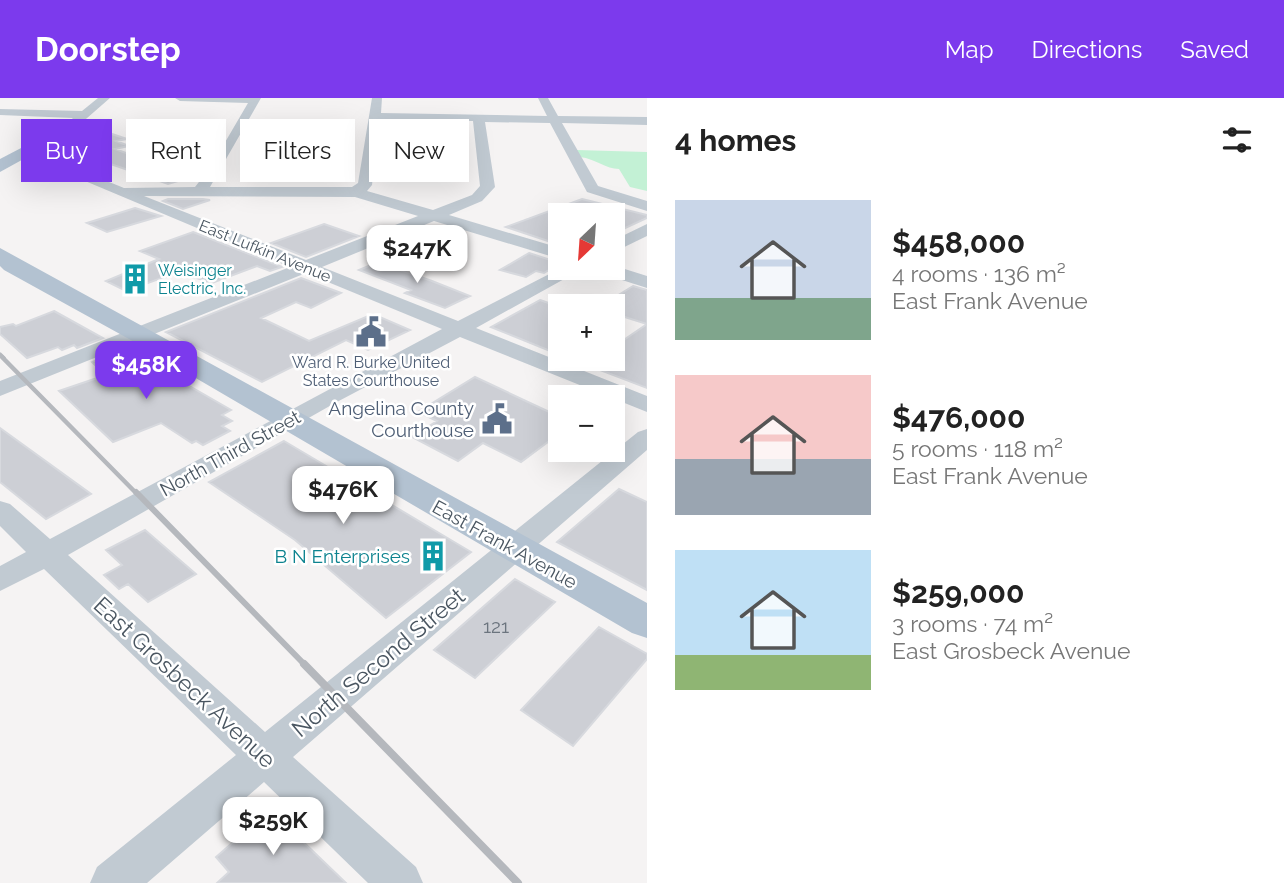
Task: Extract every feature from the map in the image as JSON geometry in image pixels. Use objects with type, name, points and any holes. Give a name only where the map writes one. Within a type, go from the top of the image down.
[{"type":"main road","name":"East Lufkin Avenue","points":[[0,144],[21,151]]},
{"type":"main road","points":[[0,167],[21,153]]},
{"type":"main road","name":"East Frank Avenue","points":[[9,264],[138,333],[513,549],[647,622]]},
{"type":"street","points":[[80,119],[105,98]]},
{"type":"street","points":[[180,98],[255,99],[216,169],[200,190]]},
{"type":"street","points":[[356,192],[365,185],[377,98]]},
{"type":"street","points":[[543,98],[592,189],[647,206]]},
{"type":"street","points":[[0,112],[85,115]]},
{"type":"street","points":[[376,116],[438,112],[478,117],[647,121]]},
{"type":"street","points":[[0,389],[477,198],[488,187],[478,117]]},
{"type":"street","name":"East Lufkin Avenue","points":[[96,182],[647,405]]},
{"type":"street","points":[[118,191],[356,192],[548,250]]},
{"type":"street","points":[[625,241],[647,229]]},
{"type":"street","points":[[625,275],[647,282]]},
{"type":"street","name":"North Third Street","points":[[0,580],[412,352],[461,330],[553,280]]},
{"type":"street","name":"North Second Street","points":[[113,883],[647,437]]},
{"type":"street","name":"East Grosbeck Avenue","points":[[0,510],[400,883]]},
{"type":"green space","points":[[576,150],[647,152],[647,191],[630,187],[619,169],[580,157]]},
{"type":"building","points":[[112,134],[126,139],[116,141],[126,147],[115,149],[126,153],[126,169],[112,164]]},
{"type":"building","points":[[582,199],[598,203],[571,203]]},
{"type":"building","points":[[210,200],[183,209],[163,201]]},
{"type":"building","points":[[135,208],[161,216],[107,232],[87,223]]},
{"type":"building","points":[[625,210],[647,215],[647,218],[625,228]]},
{"type":"building","points":[[548,212],[548,241],[506,227]]},
{"type":"building","points":[[324,224],[359,236],[306,257],[271,243]]},
{"type":"building","points":[[193,232],[282,267],[270,271],[257,266],[212,283],[178,272],[126,291],[106,281],[159,259],[140,251]]},
{"type":"building","points":[[529,253],[548,259],[548,270],[544,273],[536,271],[526,277],[500,270]]},
{"type":"building","points":[[378,262],[470,296],[445,308],[405,293],[411,290],[359,270]]},
{"type":"building","points":[[301,278],[341,293],[311,308],[296,302],[261,318],[309,341],[373,314],[410,330],[368,350],[346,340],[262,382],[166,332]]},
{"type":"building","points":[[633,286],[647,290],[647,324],[625,317],[625,294],[620,294]]},
{"type":"building","points":[[540,300],[548,303],[548,350],[491,327]]},
{"type":"building","points":[[54,311],[103,338],[77,348],[74,345],[62,350],[58,347],[27,358],[0,334],[0,327],[13,324],[16,326]]},
{"type":"building","points":[[647,324],[647,388],[603,371],[625,371],[625,339]]},
{"type":"building","points":[[125,349],[231,410],[222,415],[232,421],[222,426],[230,431],[203,445],[196,441],[192,443],[161,423],[113,442],[59,391],[106,375],[92,362]]},
{"type":"building","name":"Angelina County Courthouse","points":[[475,377],[548,411],[548,442],[521,462],[483,443],[458,461],[412,437],[437,421],[418,412]]},
{"type":"building","points":[[0,428],[91,494],[46,519],[0,482]]},
{"type":"building","points":[[284,441],[471,552],[386,618],[295,540],[209,482]]},
{"type":"building","points":[[619,489],[647,502],[647,590],[557,542]]},
{"type":"building","points":[[145,530],[196,574],[148,602],[128,584],[119,589],[104,575],[122,565],[106,550]]},
{"type":"building","points":[[515,579],[555,602],[475,678],[434,650]]},
{"type":"building","points":[[599,627],[647,654],[647,659],[573,746],[521,710]]},
{"type":"building","points":[[270,810],[346,883],[217,883],[229,872],[216,857]]},
{"type":"railway","points":[[0,354],[4,358]]},
{"type":"railway","points":[[2,357],[137,494]]},
{"type":"railway","points":[[136,492],[306,666]]},
{"type":"railway","points":[[304,664],[518,883]]},
{"type":"place","name":"Weisinger Electric, Inc.","points":[[135,279]]},
{"type":"place","name":"Ward R. Burke United States Courthouse","points":[[371,332]]},
{"type":"place","name":"Angelina County Courthouse","points":[[497,419]]},
{"type":"place","name":"B N Enterprises","points":[[433,556]]}]
